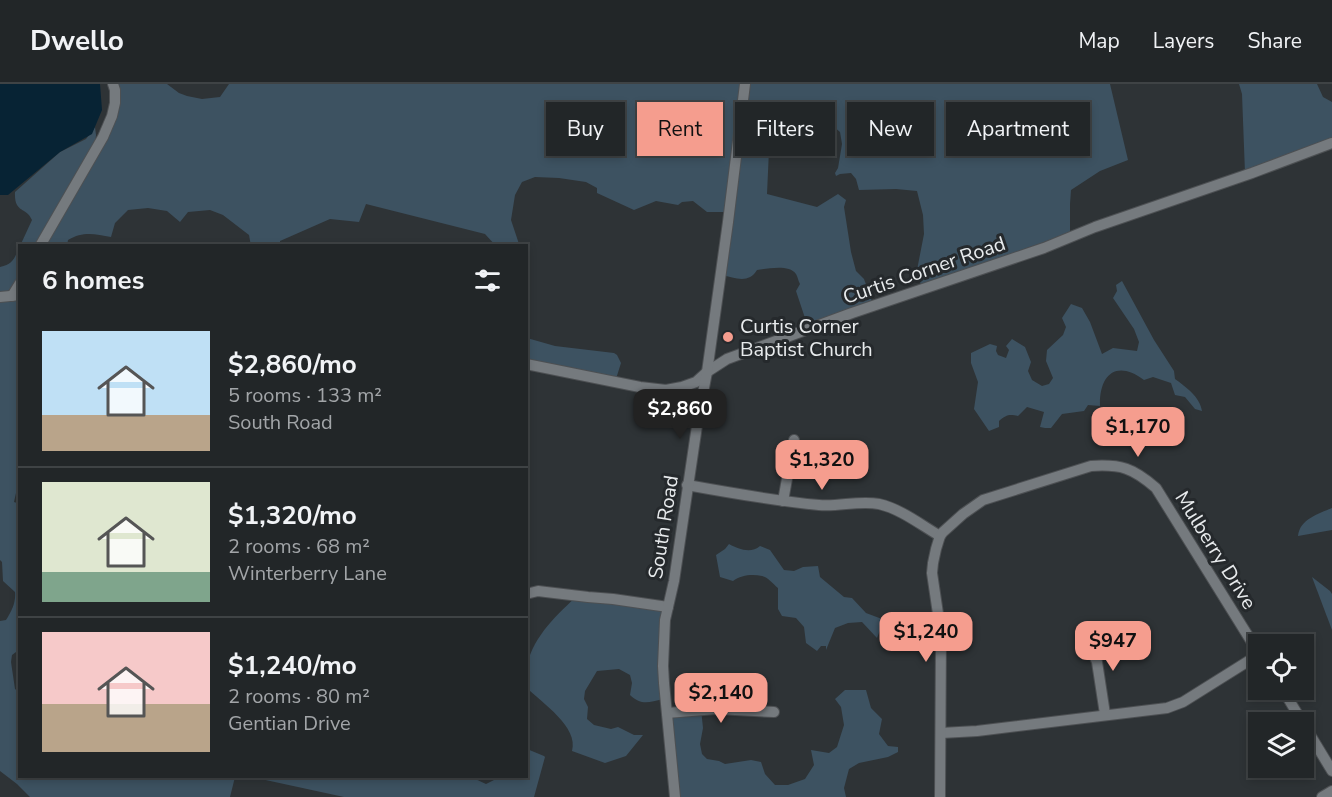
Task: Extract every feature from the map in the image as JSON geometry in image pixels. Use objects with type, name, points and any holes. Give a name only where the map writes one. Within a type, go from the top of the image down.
[{"type":"street","points":[[41,244],[103,137],[115,103],[113,84]]},
{"type":"street","name":"South Road","points":[[675,797],[663,666],[668,607],[707,372],[745,84]]},
{"type":"street","name":"Curtis Corner Road","points":[[528,364],[639,387],[666,390],[682,387],[696,382],[727,359],[852,313],[1044,248],[1095,227],[1332,143]]},
{"type":"street","points":[[0,297],[16,296]]},
{"type":"street","points":[[783,501],[794,440]]},
{"type":"street","name":"Mulberry Drive","points":[[940,536],[953,522],[984,500],[1091,466],[1108,464],[1126,467],[1142,476],[1156,488],[1248,638]]},
{"type":"street","points":[[687,485],[823,506],[880,504],[893,508],[940,536],[932,573],[941,634],[940,797]]},
{"type":"street","points":[[528,594],[538,591],[613,598],[668,607]]},
{"type":"street","points":[[1087,640],[1097,662],[1105,714]]},
{"type":"street","points":[[941,733],[977,731],[1167,708],[1183,702],[1248,660]]},
{"type":"street","points":[[1289,700],[1332,771]]},
{"type":"street","points":[[667,713],[716,709],[774,712]]},
{"type":"street","points":[[1322,797],[1332,791]]},
{"type":"shaded area","points":[[0,84],[100,84],[102,110],[92,134],[60,152],[8,195],[0,195]]},
{"type":"shaded area","points":[[114,84],[167,84],[179,93],[202,99],[220,97],[229,84],[1110,84],[1128,160],[1100,171],[1071,190],[1070,233],[921,285],[917,270],[924,234],[923,215],[917,191],[859,190],[856,179],[851,173],[836,176],[842,144],[840,132],[835,128],[835,102],[735,102],[735,156],[769,156],[767,194],[817,207],[838,194],[846,200],[844,207],[851,252],[856,271],[864,279],[873,304],[808,327],[796,291],[800,284],[793,271],[778,268],[757,270],[746,279],[722,275],[728,212],[707,212],[693,201],[682,202],[678,205],[656,201],[634,210],[597,193],[597,188],[586,182],[559,178],[535,177],[522,182],[515,195],[511,220],[519,244],[494,244],[485,234],[366,204],[359,222],[330,219],[280,241],[280,244],[251,244],[249,235],[223,215],[210,210],[188,212],[180,222],[167,211],[148,208],[128,210],[115,223],[111,237],[84,234],[73,237],[68,240],[67,244],[21,244],[32,220],[16,204],[15,192],[60,152],[86,139],[95,127],[95,145],[109,121]]},
{"type":"shaded area","points":[[1239,84],[1317,84],[1323,97],[1332,102],[1332,142],[1245,173],[1242,94]]},
{"type":"shaded area","points":[[18,250],[18,484],[14,502],[18,503],[18,650],[12,655],[11,662],[15,689],[18,691],[18,778],[235,778],[230,797],[30,797],[0,771],[0,621],[8,617],[13,606],[15,592],[3,581],[0,560],[0,267],[12,260]]},
{"type":"shaded area","points":[[1122,281],[1154,340],[1174,371],[1175,379],[1195,397],[1202,411],[1195,409],[1185,397],[1175,395],[1171,383],[1153,377],[1144,380],[1134,374],[1118,371],[1106,379],[1100,395],[1100,406],[1088,405],[1084,411],[1062,414],[1051,428],[1040,427],[1044,412],[1027,407],[1018,416],[1004,417],[999,421],[999,427],[989,431],[974,409],[978,382],[971,363],[971,353],[990,344],[997,346],[998,355],[1006,358],[1009,350],[1006,346],[1012,339],[1025,347],[1031,362],[1028,371],[1032,380],[1042,386],[1049,384],[1053,378],[1046,361],[1047,350],[1063,335],[1066,327],[1062,318],[1071,304],[1082,308],[1102,354],[1113,348],[1137,351],[1139,342],[1134,329],[1113,298],[1117,291],[1116,285]]},
{"type":"shaded area","points":[[528,338],[555,346],[614,353],[621,363],[615,382],[528,363]]},
{"type":"shaded area","points":[[1332,508],[1332,530],[1298,536],[1299,530],[1306,521]]},
{"type":"shaded area","points":[[729,544],[744,550],[753,550],[760,546],[770,550],[784,570],[794,571],[803,567],[818,566],[820,577],[844,597],[852,598],[866,613],[882,619],[877,638],[862,622],[848,623],[835,628],[826,650],[826,646],[821,646],[817,651],[806,643],[804,627],[796,618],[782,616],[778,609],[778,588],[768,579],[754,575],[743,576],[733,581],[720,577],[716,555]]},
{"type":"shaded area","points":[[1312,577],[1332,594],[1332,630]]},
{"type":"shaded area","points":[[579,594],[668,605],[663,699],[638,701],[630,695],[632,683],[630,675],[619,669],[597,671],[585,691],[584,699],[588,707],[587,719],[594,725],[611,729],[618,727],[634,735],[643,735],[626,756],[605,763],[572,751],[573,742],[565,724],[528,689],[530,654],[541,635]]},
{"type":"shaded area","points":[[845,690],[866,690],[871,708],[882,719],[879,734],[888,746],[898,747],[898,752],[888,757],[859,763],[849,769],[844,788],[846,797],[676,797],[668,715],[701,709],[703,728],[700,744],[702,754],[707,759],[725,764],[751,760],[761,762],[765,774],[775,785],[788,785],[805,779],[814,765],[811,750],[829,753],[837,747],[844,725],[841,707],[835,699]]},
{"type":"shaded area","points":[[528,749],[545,757],[534,797],[344,797],[257,778],[473,778],[486,784],[498,778],[528,778]]},
{"type":"place","name":"Curtis Corner Baptist Church","points":[[728,337]]}]
